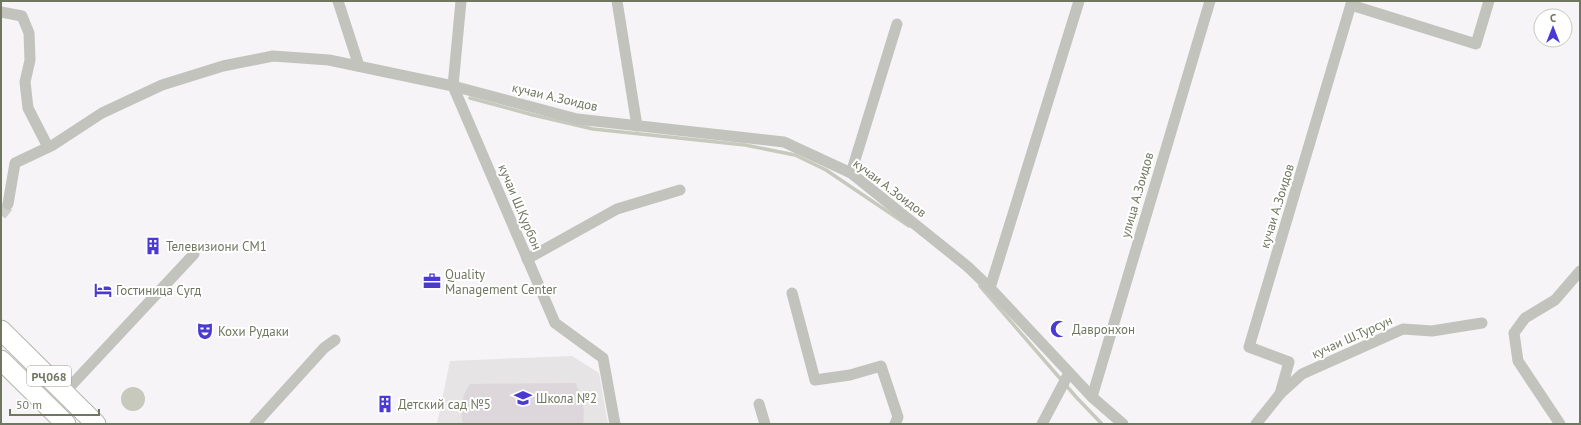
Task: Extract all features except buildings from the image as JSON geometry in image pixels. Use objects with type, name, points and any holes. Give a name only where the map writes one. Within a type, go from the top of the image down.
[{"type":"highway","name":"РҶ068","points":[[1,330],[96,424]]},
{"type":"highway","name":"РҶ068","points":[[1,360],[66,424]]},
{"type":"street","points":[[338,1],[359,66]]},
{"type":"street","name":"кучаи Ш.Қурбон","points":[[461,1],[453,86],[555,323],[603,358],[615,424]]},
{"type":"street","points":[[617,1],[637,126]]},
{"type":"street","points":[[990,288],[1079,1]]},
{"type":"street","name":"улица А.Зоидов","points":[[1092,397],[1210,1]]},
{"type":"street","points":[[1352,3],[1476,44],[1489,1]]},
{"type":"street","name":"кучаи А.Зоидов","points":[[1280,394],[1289,362],[1249,348],[1352,3]]},
{"type":"street","points":[[1,12],[22,16],[29,33],[30,60],[25,82],[28,108],[48,147]]},
{"type":"street","points":[[851,173],[897,24]]},
{"type":"street","name":"кучаи А.Зоидов","points":[[6,202],[15,163],[48,147],[102,113],[162,85],[223,66],[273,56],[329,60],[359,66],[453,86],[577,119],[784,142],[851,173],[967,266],[990,288],[1066,379],[1092,397],[1123,424]]},
{"type":"street","points":[[527,259],[617,209],[680,190]]},
{"type":"street","points":[[65,392],[194,254]]},
{"type":"street","points":[[1560,424],[1518,361],[1514,333],[1525,318],[1555,300],[1580,271]]},
{"type":"street","points":[[792,293],[815,380],[850,375],[881,366],[898,417],[894,424]]},
{"type":"street","name":"кучаи Ш.Турсун","points":[[1256,424],[1280,394],[1302,374],[1403,329],[1432,331],[1482,323]]},
{"type":"street","points":[[255,424],[324,348],[335,340]]},
{"type":"street","points":[[1042,424],[1066,379]]},
{"type":"street","points":[[759,404],[764,424]]},
{"type":"shaded area","name":"Школа №2","points":[[572,356],[599,373],[608,424],[437,424],[450,361]]},
{"type":"shaded area","points":[[575,383],[583,403],[583,424],[463,424],[462,403],[470,384]]},
{"type":"shaded area","points":[[133,387],[142,390],[145,399],[142,408],[133,411],[124,408],[121,399],[124,390]]},
{"type":"waterway","points":[[470,98],[593,129],[745,145],[795,155],[826,170],[909,226]]},
{"type":"waterway","points":[[980,286],[1077,398],[1102,424]]},
{"type":"tunnel","points":[[1,215],[9,205]]},
{"type":"place","name":"Телевизиони СМ1","points":[[153,246]]},
{"type":"place","name":"Quality Management Center","points":[[432,281]]},
{"type":"place","name":"Гостиница Сугд","points":[[103,290]]},
{"type":"place","name":"Давронхон","points":[[1059,329]]},
{"type":"place","name":"Кохи Рудаки","points":[[205,331]]},
{"type":"place","name":"Школа №2","points":[[523,398]]},
{"type":"place","name":"Детский сад №5","points":[[385,404]]}]
